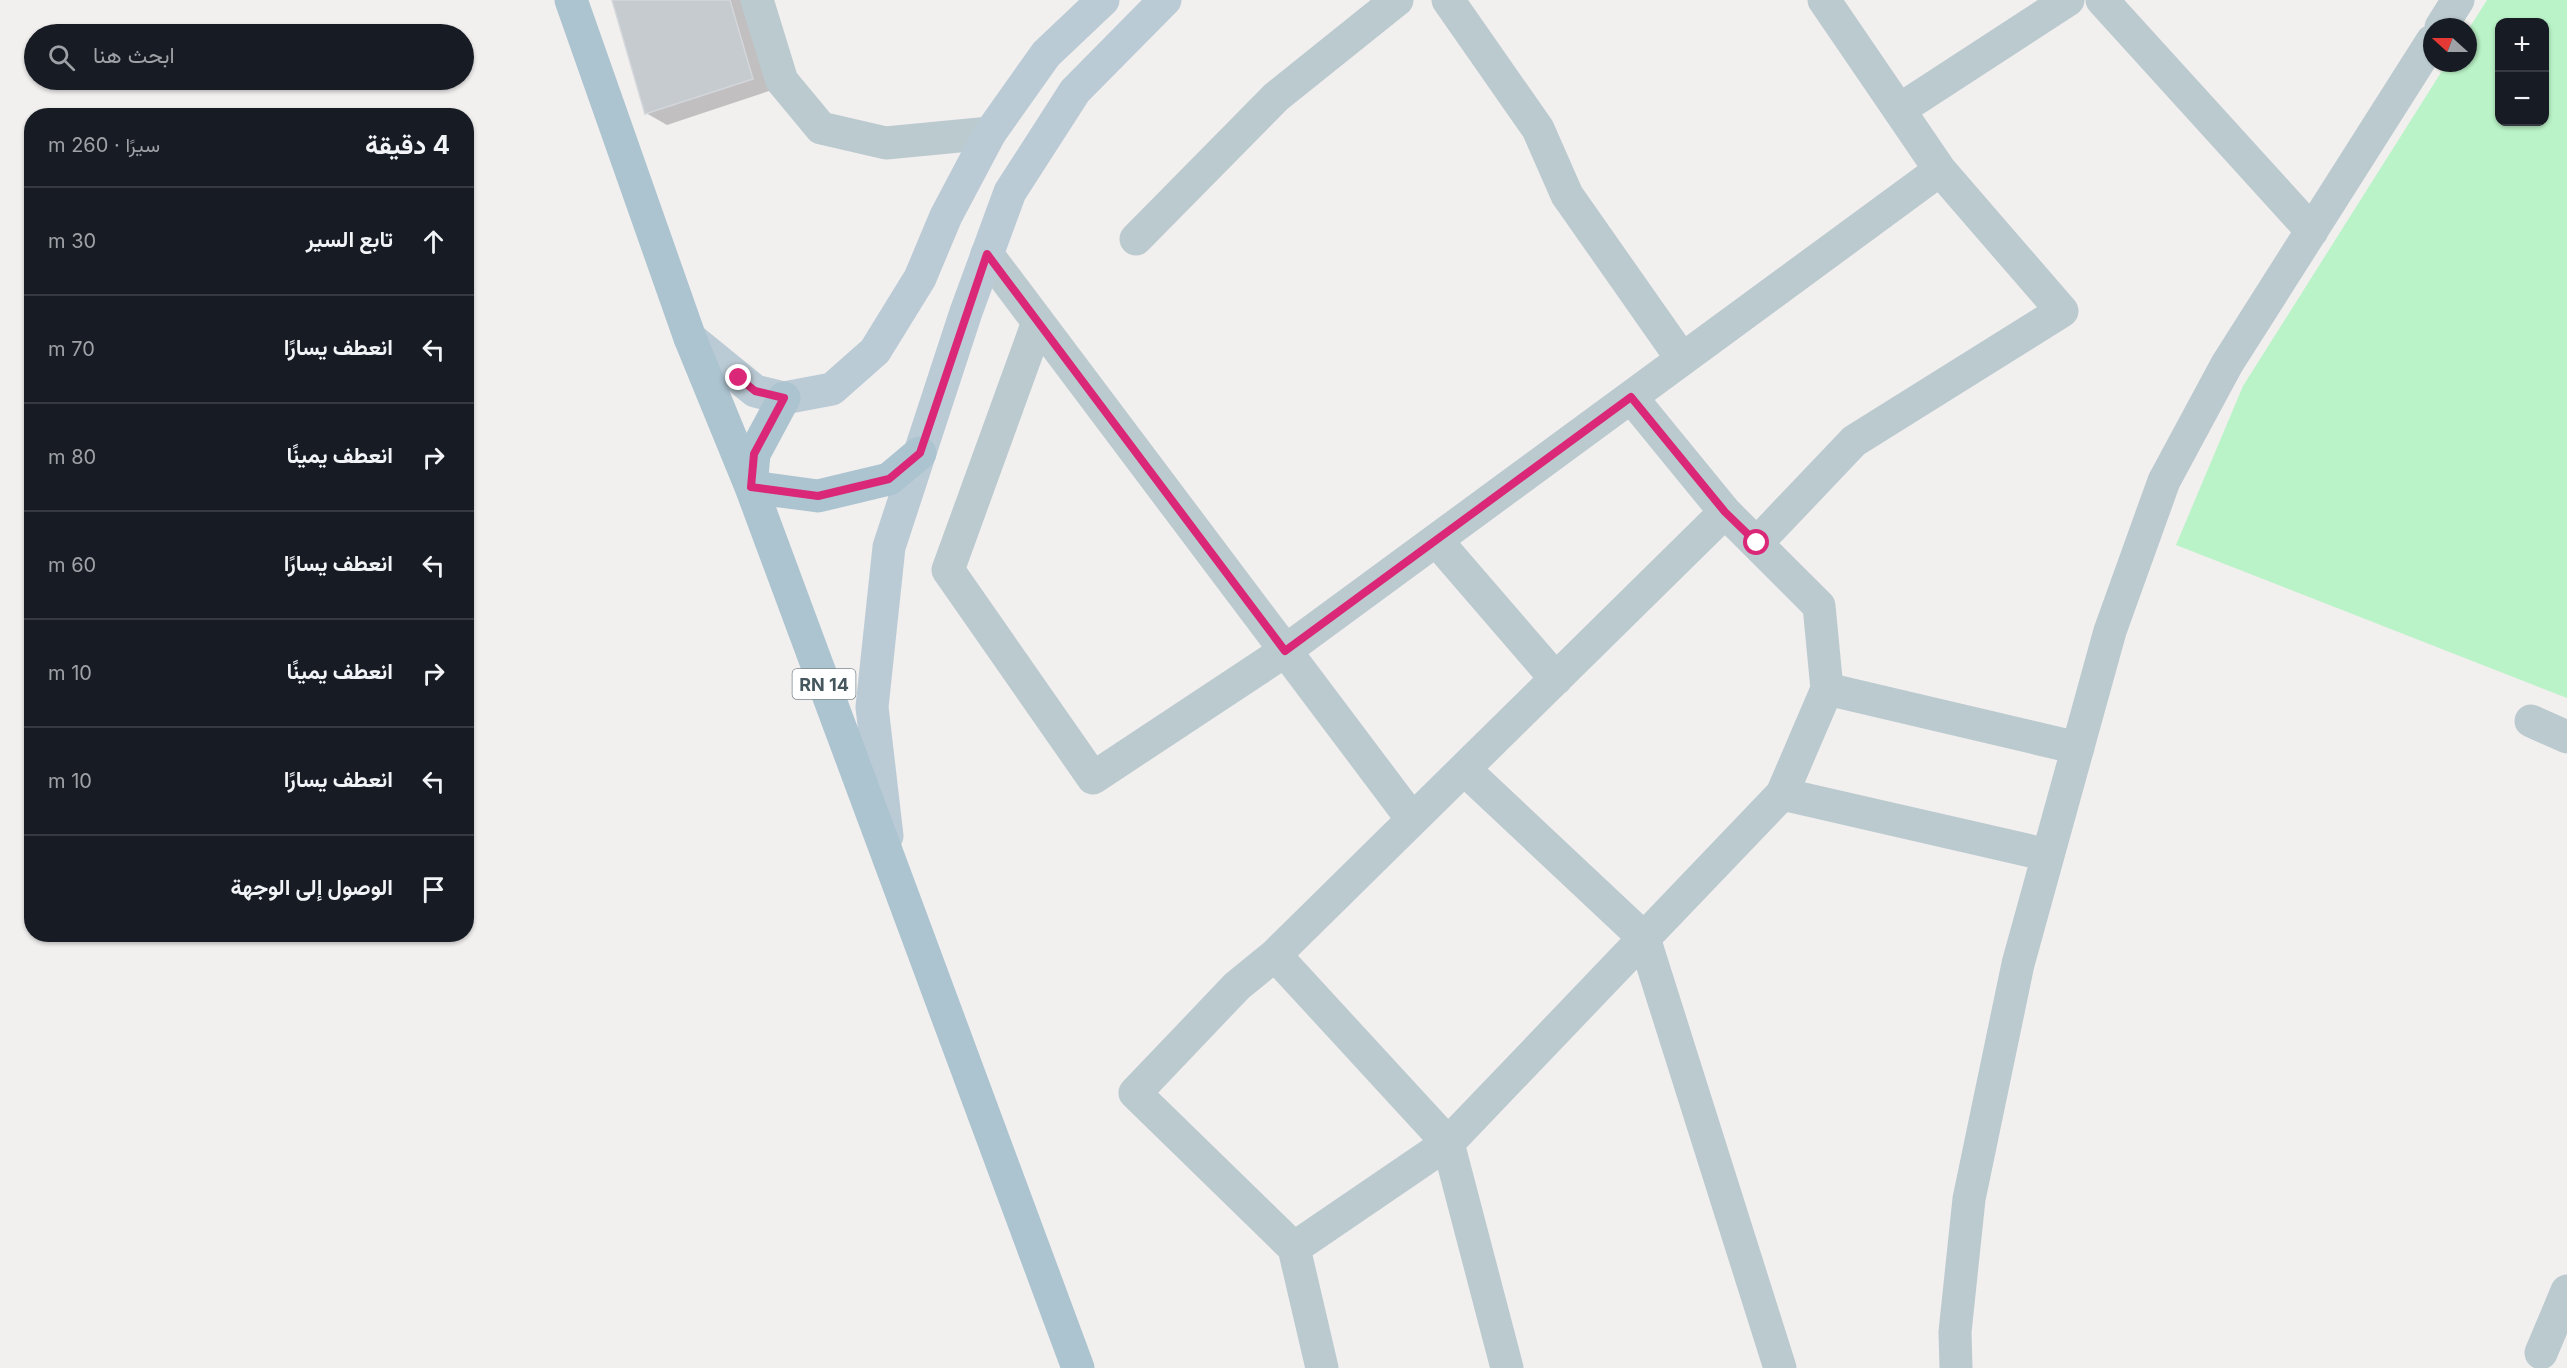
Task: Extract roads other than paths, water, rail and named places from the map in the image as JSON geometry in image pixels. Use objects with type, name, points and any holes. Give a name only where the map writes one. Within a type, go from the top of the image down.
[{"type":"main road","name":"RN 14","points":[[571,0],[690,338],[751,487],[1078,1368]]},
{"type":"main road","points":[[690,338],[755,391],[784,398],[832,389],[875,351],[920,278],[946,216],[990,133],[1046,54],[1102,0]]},
{"type":"main road","points":[[891,867],[872,707],[889,547],[1010,192],[1075,91],[1165,0]]},
{"type":"main road","points":[[784,398],[754,454],[751,487],[818,496],[889,479],[920,453]]},
{"type":"street","points":[[757,0],[782,81],[821,128],[886,143],[990,133]]},
{"type":"street","points":[[1136,239],[1276,97],[1397,0]]},
{"type":"street","points":[[1448,0],[1538,129],[1567,195],[1682,359]]},
{"type":"street","points":[[1757,543],[1854,441],[2062,311],[1940,170],[1824,0]]},
{"type":"street","points":[[1899,110],[2068,0]]},
{"type":"street","points":[[2102,0],[2312,231]]},
{"type":"street","points":[[2447,18],[2458,0]]},
{"type":"street","points":[[1956,1368],[1955,1332],[1969,1199],[2018,964],[2110,631],[2164,481],[2227,364],[2423,55]]},
{"type":"street","points":[[1038,322],[948,570],[1093,778],[1285,651],[1940,170]]},
{"type":"street","points":[[987,254],[1412,819]]},
{"type":"street","points":[[1294,1248],[1448,1143],[1782,794],[1827,689],[1819,606],[1725,512],[1631,397]]},
{"type":"street","points":[[1322,1368],[1294,1248],[1135,1093],[1237,986],[1275,955],[1725,512]]},
{"type":"street","points":[[1436,540],[1556,679]]},
{"type":"street","points":[[1827,689],[2078,748]]},
{"type":"street","points":[[2530,722],[2567,737]]},
{"type":"street","points":[[1464,769],[1644,938],[1780,1368]]},
{"type":"street","points":[[1782,794],[2049,855]]},
{"type":"street","points":[[1275,955],[1448,1143],[1508,1368]]},
{"type":"street","points":[[2541,1353],[2567,1291]]}]
